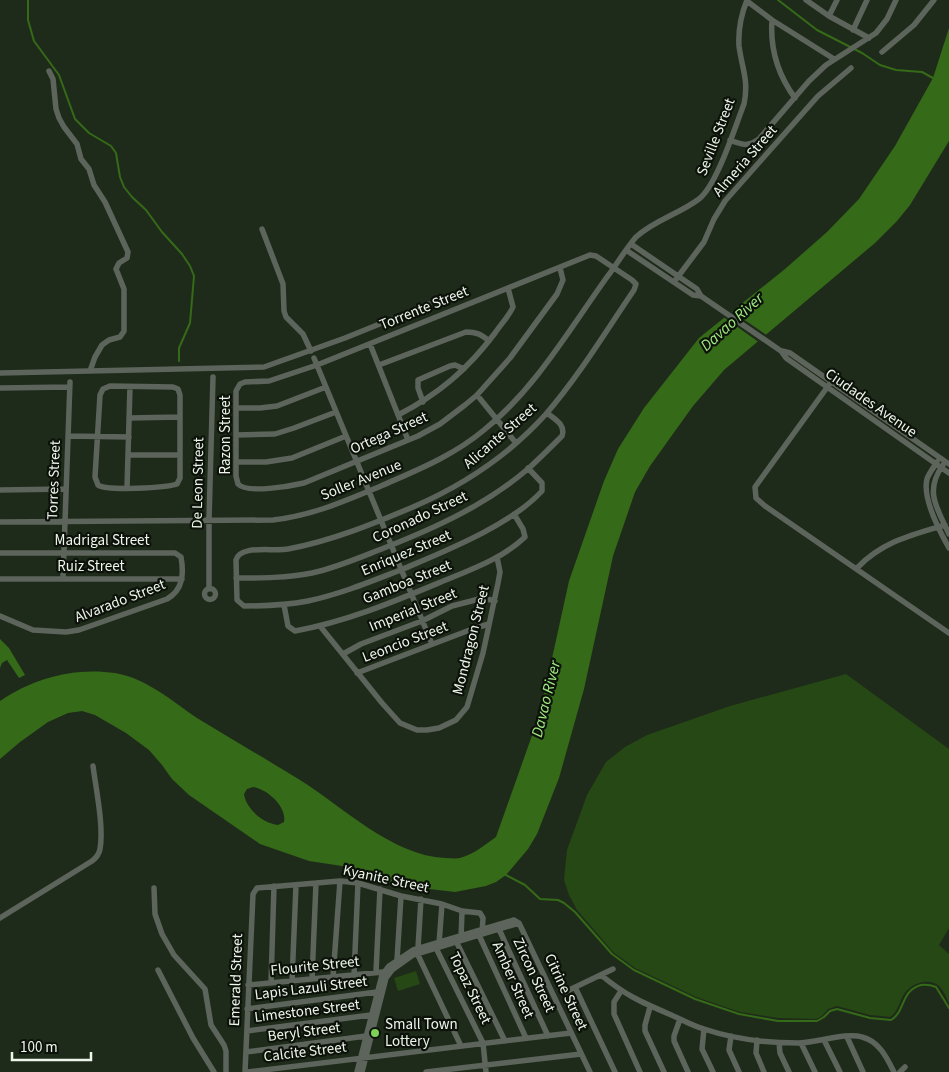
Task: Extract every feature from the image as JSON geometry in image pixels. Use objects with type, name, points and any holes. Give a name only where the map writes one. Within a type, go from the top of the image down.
[{"type":"street","points":[[807,0],[829,16],[869,38]]},
{"type":"street","points":[[829,16],[837,0]]},
{"type":"street","points":[[853,30],[867,0]]},
{"type":"street","points":[[730,140],[743,146],[755,142],[813,77],[834,58],[869,38],[882,27],[896,0]]},
{"type":"street","points":[[882,52],[914,25],[934,0]]},
{"type":"street","points":[[747,1],[772,20],[834,58]]},
{"type":"street","name":"Seville Street","points":[[630,244],[650,226],[701,197],[712,183],[744,104],[750,94],[739,46],[740,23],[747,1]]},
{"type":"street","points":[[772,20],[772,42],[786,85],[794,98]]},
{"type":"street","name":"Almeria Street","points":[[674,282],[704,242],[714,220],[726,201],[818,96],[851,68]]},
{"type":"street","points":[[49,71],[53,79],[56,109],[59,118],[77,144],[81,159],[89,169],[94,185],[105,202],[128,252],[127,258],[119,263],[116,269],[124,289],[124,331],[120,337],[109,340],[102,345],[90,371]]},
{"type":"street","points":[[262,229],[283,284],[286,317],[306,338],[312,351]]},
{"type":"street","name":"Ciudades Avenue","points":[[630,244],[697,288],[702,297]]},
{"type":"street","name":"Soller Avenue","points":[[0,522],[65,520],[273,520],[291,518],[313,512],[369,491],[442,459],[471,440],[497,419],[531,383],[630,244]]},
{"type":"street","name":"Ciudades Avenue","points":[[626,250],[693,295],[702,297],[780,350],[790,353],[829,384],[942,463],[949,473]]},
{"type":"street","name":"Torrente Street","points":[[240,384],[270,381],[317,365],[592,255],[614,268]]},
{"type":"street","name":"Ortega Street","points":[[239,486],[244,488],[290,487],[318,478],[408,440],[440,424],[477,395],[510,358],[557,294],[563,280],[560,268]]},
{"type":"street","name":"Alicante Street","points":[[236,578],[236,560],[239,554],[250,550],[281,551],[312,545],[414,507],[463,483],[483,470],[516,443],[547,412],[566,388],[636,288],[635,282],[614,268]]},
{"type":"street","points":[[398,415],[423,402],[442,389],[464,369],[489,341],[513,307],[508,288]]},
{"type":"street","points":[[0,373],[258,368],[271,366],[429,304]]},
{"type":"street","points":[[379,365],[466,332],[481,334],[489,341]]},
{"type":"street","points":[[370,344],[408,440]]},
{"type":"street","points":[[314,358],[432,644]]},
{"type":"street","points":[[423,402],[417,384],[421,378],[450,366],[455,365],[464,369]]},
{"type":"street","name":"De Leon Street","points":[[209,589],[213,377]]},
{"type":"street","name":"Torres Street","points":[[0,388],[69,384],[63,578]]},
{"type":"street","name":"Razon Street","points":[[239,486],[236,480],[236,391],[240,384]]},
{"type":"street","points":[[829,384],[755,487],[756,498],[949,633]]},
{"type":"street","points":[[110,386],[176,388],[180,395],[180,417],[180,478],[176,484],[170,486],[127,488],[105,488],[98,486],[95,478],[101,392],[103,389],[110,386]]},
{"type":"street","points":[[127,488],[130,386]]},
{"type":"street","points":[[236,408],[277,406],[326,387]]},
{"type":"street","points":[[477,395],[516,443]]},
{"type":"street","points":[[236,435],[275,434],[336,412]]},
{"type":"street","name":"Coronado Street","points":[[236,578],[292,576],[314,573],[391,545],[460,515],[528,468],[562,436],[564,431],[560,423],[547,412]]},
{"type":"street","points":[[129,418],[180,417]]},
{"type":"street","points":[[68,436],[129,436]]},
{"type":"street","points":[[236,462],[266,462],[292,458],[346,436]]},
{"type":"street","points":[[128,455],[180,455]]},
{"type":"street","points":[[942,463],[927,480],[927,491],[949,548]]},
{"type":"street","name":"Enriquez Street","points":[[236,578],[239,603],[244,606],[284,605],[329,596],[368,583],[462,543],[514,514],[542,491],[542,483],[528,468]]},
{"type":"street","points":[[0,490],[66,490]]},
{"type":"street","name":"Gamboa Street","points":[[284,605],[285,618],[290,629],[295,631],[320,626],[359,614],[411,595],[497,557],[525,537],[523,529],[514,514]]},
{"type":"street","points":[[858,568],[875,551],[888,544],[906,536],[942,526]]},
{"type":"street","points":[[942,526],[949,534]]},
{"type":"street","name":"Madrigal Street","points":[[0,552],[175,552],[180,555],[182,561],[182,579]]},
{"type":"street","name":"Mondragon Street","points":[[320,626],[400,723],[417,730],[439,728],[456,720],[467,706],[495,601],[500,572],[497,557]]},
{"type":"street","name":"Ruiz Street","points":[[0,579],[182,579]]},
{"type":"street","name":"Alvarado Street","points":[[0,616],[33,630],[72,632],[167,599],[177,591],[182,579]]},
{"type":"street","name":"Imperial Street","points":[[343,654],[361,644],[422,621],[452,606],[474,599],[483,598],[495,601]]},
{"type":"street","name":"Leoncio Street","points":[[358,673],[489,624]]},
{"type":"street","points":[[0,918],[98,856],[100,847],[99,810],[92,766]]},
{"type":"street","points":[[333,977],[340,881]]},
{"type":"street","name":"Kyanite Street","points":[[255,889],[260,887],[340,881],[358,883],[401,896],[481,914],[480,933]]},
{"type":"street","points":[[312,979],[316,883]]},
{"type":"street","points":[[354,974],[358,883]]},
{"type":"street","points":[[292,981],[296,884]]},
{"type":"street","points":[[271,983],[274,886]]},
{"type":"street","points":[[154,888],[155,914],[162,934],[174,954],[205,989],[211,1025],[224,1045],[226,1072]]},
{"type":"street","name":"Emerald Street","points":[[246,1072],[248,985],[253,894],[255,889]]},
{"type":"street","points":[[376,972],[380,889]]},
{"type":"street","points":[[397,960],[401,896]]},
{"type":"street","points":[[421,899],[417,951],[461,1046]]},
{"type":"street","points":[[437,945],[442,904]]},
{"type":"street","points":[[462,911],[458,939],[505,1041]]},
{"type":"street","name":"Citrine Street","points":[[498,927],[519,923],[590,1072]]},
{"type":"street","points":[[362,1072],[366,1036],[384,972],[409,952],[498,927]]},
{"type":"street","name":"Zircon Street","points":[[498,927],[548,1036]]},
{"type":"street","name":"Amber Street","points":[[480,933],[526,1038]]},
{"type":"street","name":"Topaz Street","points":[[437,945],[484,1043]]},
{"type":"street","points":[[356,1072],[363,1058],[388,975],[417,951]]},
{"type":"street","points":[[565,992],[613,969]]},
{"type":"street","points":[[158,970],[193,1038],[214,1072]]},
{"type":"street","name":"Flourite Street","points":[[248,985],[384,972]]},
{"type":"street","points":[[601,975],[620,990],[650,1007],[704,1029],[731,1036],[779,1043],[801,1043],[862,1036],[873,1042],[883,1052],[894,1072]]},
{"type":"street","points":[[575,987],[614,1072]]},
{"type":"street","points":[[620,990],[614,1002],[614,1014],[640,1072]]},
{"type":"street","name":"Lapis Lazuli Street","points":[[248,1008],[377,992]]},
{"type":"street","points":[[650,1007],[645,1031],[664,1072]]},
{"type":"street","name":"Limestone Street","points":[[247,1031],[371,1015]]},
{"type":"street","points":[[680,1019],[674,1041],[688,1072]]},
{"type":"street","points":[[704,1029],[702,1049],[713,1072]]},
{"type":"street","name":"Calcite Street","points":[[246,1072],[571,1033]]},
{"type":"street","name":"Beryl Street","points":[[246,1052],[366,1036]]},
{"type":"street","points":[[731,1036],[729,1050],[739,1072]]},
{"type":"street","points":[[847,1037],[863,1072]]},
{"type":"street","points":[[757,1040],[756,1053],[764,1072]]},
{"type":"street","points":[[824,1040],[840,1072]]},
{"type":"street","points":[[484,1043],[486,1069]]},
{"type":"street","points":[[779,1043],[780,1053],[789,1072]]},
{"type":"street","points":[[801,1043],[815,1072]]},
{"type":"street","points":[[426,1072],[486,1069],[581,1054]]},
{"type":"street","points":[[900,1072],[905,1066]]},
{"type":"shaded area","points":[[846,674],[949,749],[949,928],[939,945],[949,954],[949,1003],[939,986],[935,983],[925,982],[907,990],[895,1012],[890,1017],[870,1015],[837,1006],[828,1009],[822,1016],[816,1019],[778,1018],[740,1012],[696,997],[635,968],[613,952],[577,910],[564,880],[567,850],[587,795],[606,762],[625,747],[647,735],[730,706]]},
{"type":"shaded area","points":[[416,971],[420,984],[398,991],[394,978]]},
{"type":"water","name":"Davao River","points":[[949,28],[949,141],[910,205],[875,243],[724,370],[693,406],[650,466],[635,492],[613,556],[584,689],[559,778],[537,834],[528,849],[506,875],[486,886],[455,892],[396,885],[342,866],[309,861],[260,844],[189,795],[172,779],[149,750],[126,733],[95,715],[82,711],[68,713],[48,722],[0,759],[0,701],[26,686],[55,676],[85,672],[115,673],[137,680],[158,691],[197,718],[300,780],[369,828],[406,849],[426,855],[460,858],[488,843],[496,837],[540,713],[569,581],[604,481],[618,449],[644,408],[699,338],[785,269],[827,232],[859,199],[895,146],[933,78]],"holes":[[[259,788],[270,795],[283,810],[284,822],[278,825],[272,824],[261,818],[248,805],[244,794],[247,789]]]},
{"type":"water","points":[[0,639],[9,648],[25,675],[19,678],[7,660],[2,663],[0,668]]},
{"type":"pier","points":[[730,310],[768,336],[760,343],[722,316]]},
{"type":"waterway","points":[[28,0],[28,20],[34,41],[59,75],[75,119],[89,133],[111,146],[116,153],[120,177],[124,187],[146,210],[190,266],[194,276],[190,323],[179,348],[179,361]]},
{"type":"waterway","points":[[778,0],[817,30],[862,53],[880,65],[896,70],[922,72],[933,78]]},
{"type":"waterway","points":[[504,874],[525,885],[540,899],[558,900],[564,903],[575,912],[612,954],[634,970],[695,999],[739,1014],[778,1021],[817,1021],[830,1011],[837,1009],[870,1018],[891,1020],[899,1012],[906,996],[914,988],[921,985],[936,987],[949,1008]]},
{"type":"place","name":"Small Town Lottery","points":[[375,1033]]}]
